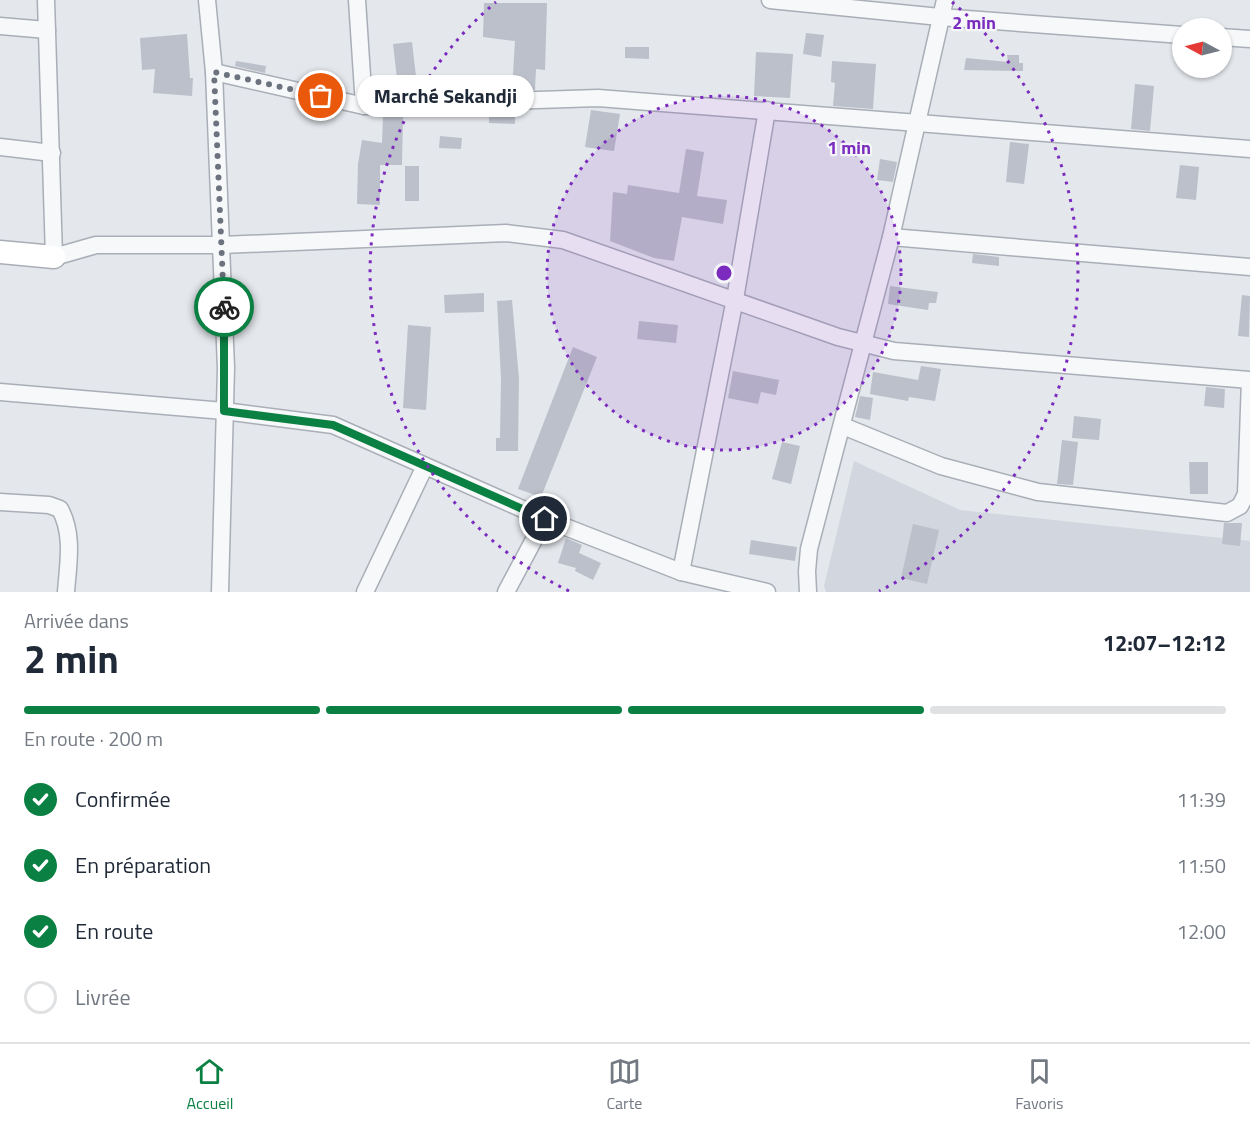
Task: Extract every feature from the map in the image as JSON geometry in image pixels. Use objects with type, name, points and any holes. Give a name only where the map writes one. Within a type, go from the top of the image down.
[{"type":"street","points":[[46,0],[54,257]]},
{"type":"street","points":[[207,0],[214,72],[226,368],[220,592]]},
{"type":"street","points":[[357,0],[364,106]]},
{"type":"street","points":[[770,0],[940,17],[1172,34]]},
{"type":"street","points":[[808,592],[809,549],[865,344],[945,0]]},
{"type":"street","points":[[0,26],[47,30]]},
{"type":"street","points":[[1232,38],[1250,39]]},
{"type":"street","points":[[214,72],[364,106],[598,98],[768,110],[916,125],[1250,149]]},
{"type":"street","points":[[681,572],[735,299],[768,110]]},
{"type":"street","points":[[0,147],[52,153]]},
{"type":"street","points":[[0,252],[54,257],[96,245],[222,245],[506,232],[529,234],[563,240],[838,337],[865,344],[920,354],[1250,380],[1245,494],[1240,506],[1227,513],[1038,492],[941,466],[843,426]]},
{"type":"street","points":[[891,237],[1250,267]]},
{"type":"street","points":[[0,392],[224,411],[333,425],[545,519],[681,572],[767,592]]},
{"type":"street","points":[[365,592],[425,466]]},
{"type":"street","points":[[0,502],[49,505],[60,509],[67,521],[70,538],[66,592]]},
{"type":"street","points":[[506,592],[545,519]]},
{"type":"shaded area","points":[[854,461],[960,510],[1250,541],[1250,592],[826,592],[824,586]]},
{"type":"building","points":[[484,3],[547,3],[545,70],[536,69],[535,90],[512,90],[515,41],[483,37]]},
{"type":"building","points":[[806,33],[824,35],[821,57],[803,54]]},
{"type":"building","points":[[187,34],[190,78],[193,78],[192,96],[153,93],[155,69],[142,70],[140,38]]},
{"type":"building","points":[[412,42],[417,85],[398,87],[393,44]]},
{"type":"building","points":[[625,47],[649,47],[649,59],[625,58]]},
{"type":"building","points":[[756,52],[793,54],[790,98],[754,96]]},
{"type":"building","points":[[1007,55],[1019,55],[1019,63],[1023,63],[1023,71],[964,70],[966,58],[1008,62]]},
{"type":"building","points":[[236,61],[266,66],[265,73],[235,66]]},
{"type":"building","points":[[832,61],[876,64],[873,109],[833,106],[835,83],[831,82]]},
{"type":"building","points":[[1135,84],[1154,86],[1150,131],[1131,129]]},
{"type":"building","points":[[591,110],[620,114],[614,151],[585,147]]},
{"type":"building","points":[[515,111],[515,124],[489,123],[489,112]]},
{"type":"building","points":[[403,115],[402,165],[380,165],[380,205],[357,204],[358,164],[362,140],[382,143],[383,116]]},
{"type":"building","points":[[440,136],[462,138],[461,149],[439,148]]},
{"type":"building","points":[[1010,142],[1029,144],[1024,184],[1006,182]]},
{"type":"building","points":[[686,149],[704,152],[697,196],[727,200],[723,224],[682,217],[674,261],[654,258],[610,241],[613,192],[627,194],[628,185],[679,193]]},
{"type":"building","points":[[880,159],[897,162],[893,182],[877,180]]},
{"type":"building","points":[[1180,165],[1199,167],[1196,200],[1176,198]]},
{"type":"building","points":[[405,166],[419,166],[419,201],[405,201]]},
{"type":"building","points":[[973,254],[999,257],[999,266],[972,263]]},
{"type":"building","points":[[890,286],[938,292],[936,303],[929,303],[928,310],[888,304]]},
{"type":"building","points":[[484,293],[484,312],[445,313],[444,295]]},
{"type":"building","points":[[1242,295],[1250,296],[1249,337],[1238,336]]},
{"type":"building","points":[[512,300],[519,379],[518,451],[496,451],[496,438],[500,438],[501,379],[497,301]]},
{"type":"building","points":[[639,321],[678,325],[676,343],[637,339]]},
{"type":"building","points":[[408,325],[431,327],[426,410],[403,408]]},
{"type":"building","points":[[573,347],[597,357],[541,497],[518,489]]},
{"type":"building","points":[[921,366],[941,369],[935,401],[909,397],[908,401],[870,394],[873,372],[918,380]]},
{"type":"building","points":[[733,371],[779,380],[776,395],[761,392],[758,404],[728,398]]},
{"type":"building","points":[[1206,387],[1225,389],[1224,408],[1204,406]]},
{"type":"building","points":[[860,396],[873,398],[870,420],[855,417]]},
{"type":"building","points":[[1074,416],[1101,419],[1099,440],[1072,438]]},
{"type":"building","points":[[1062,440],[1078,442],[1073,485],[1057,484]]},
{"type":"building","points":[[782,442],[800,446],[791,484],[772,479]]},
{"type":"building","points":[[1189,462],[1208,462],[1208,494],[1190,494]]},
{"type":"building","points":[[1224,523],[1242,523],[1240,546],[1222,544]]},
{"type":"building","points":[[913,524],[939,530],[927,584],[901,578]]},
{"type":"building","points":[[566,538],[582,545],[579,553],[601,563],[593,580],[575,571],[576,568],[558,563]]},
{"type":"building","points":[[751,540],[797,547],[795,561],[749,554]]},
{"type":"way so far","points":[[224,307],[214,72],[321,96]]},
{"type":"place","name":"Marché Sekandji","points":[[321,96]]},
{"type":"route","points":[[224,307],[226,368],[224,411],[333,425],[545,519]]}]
